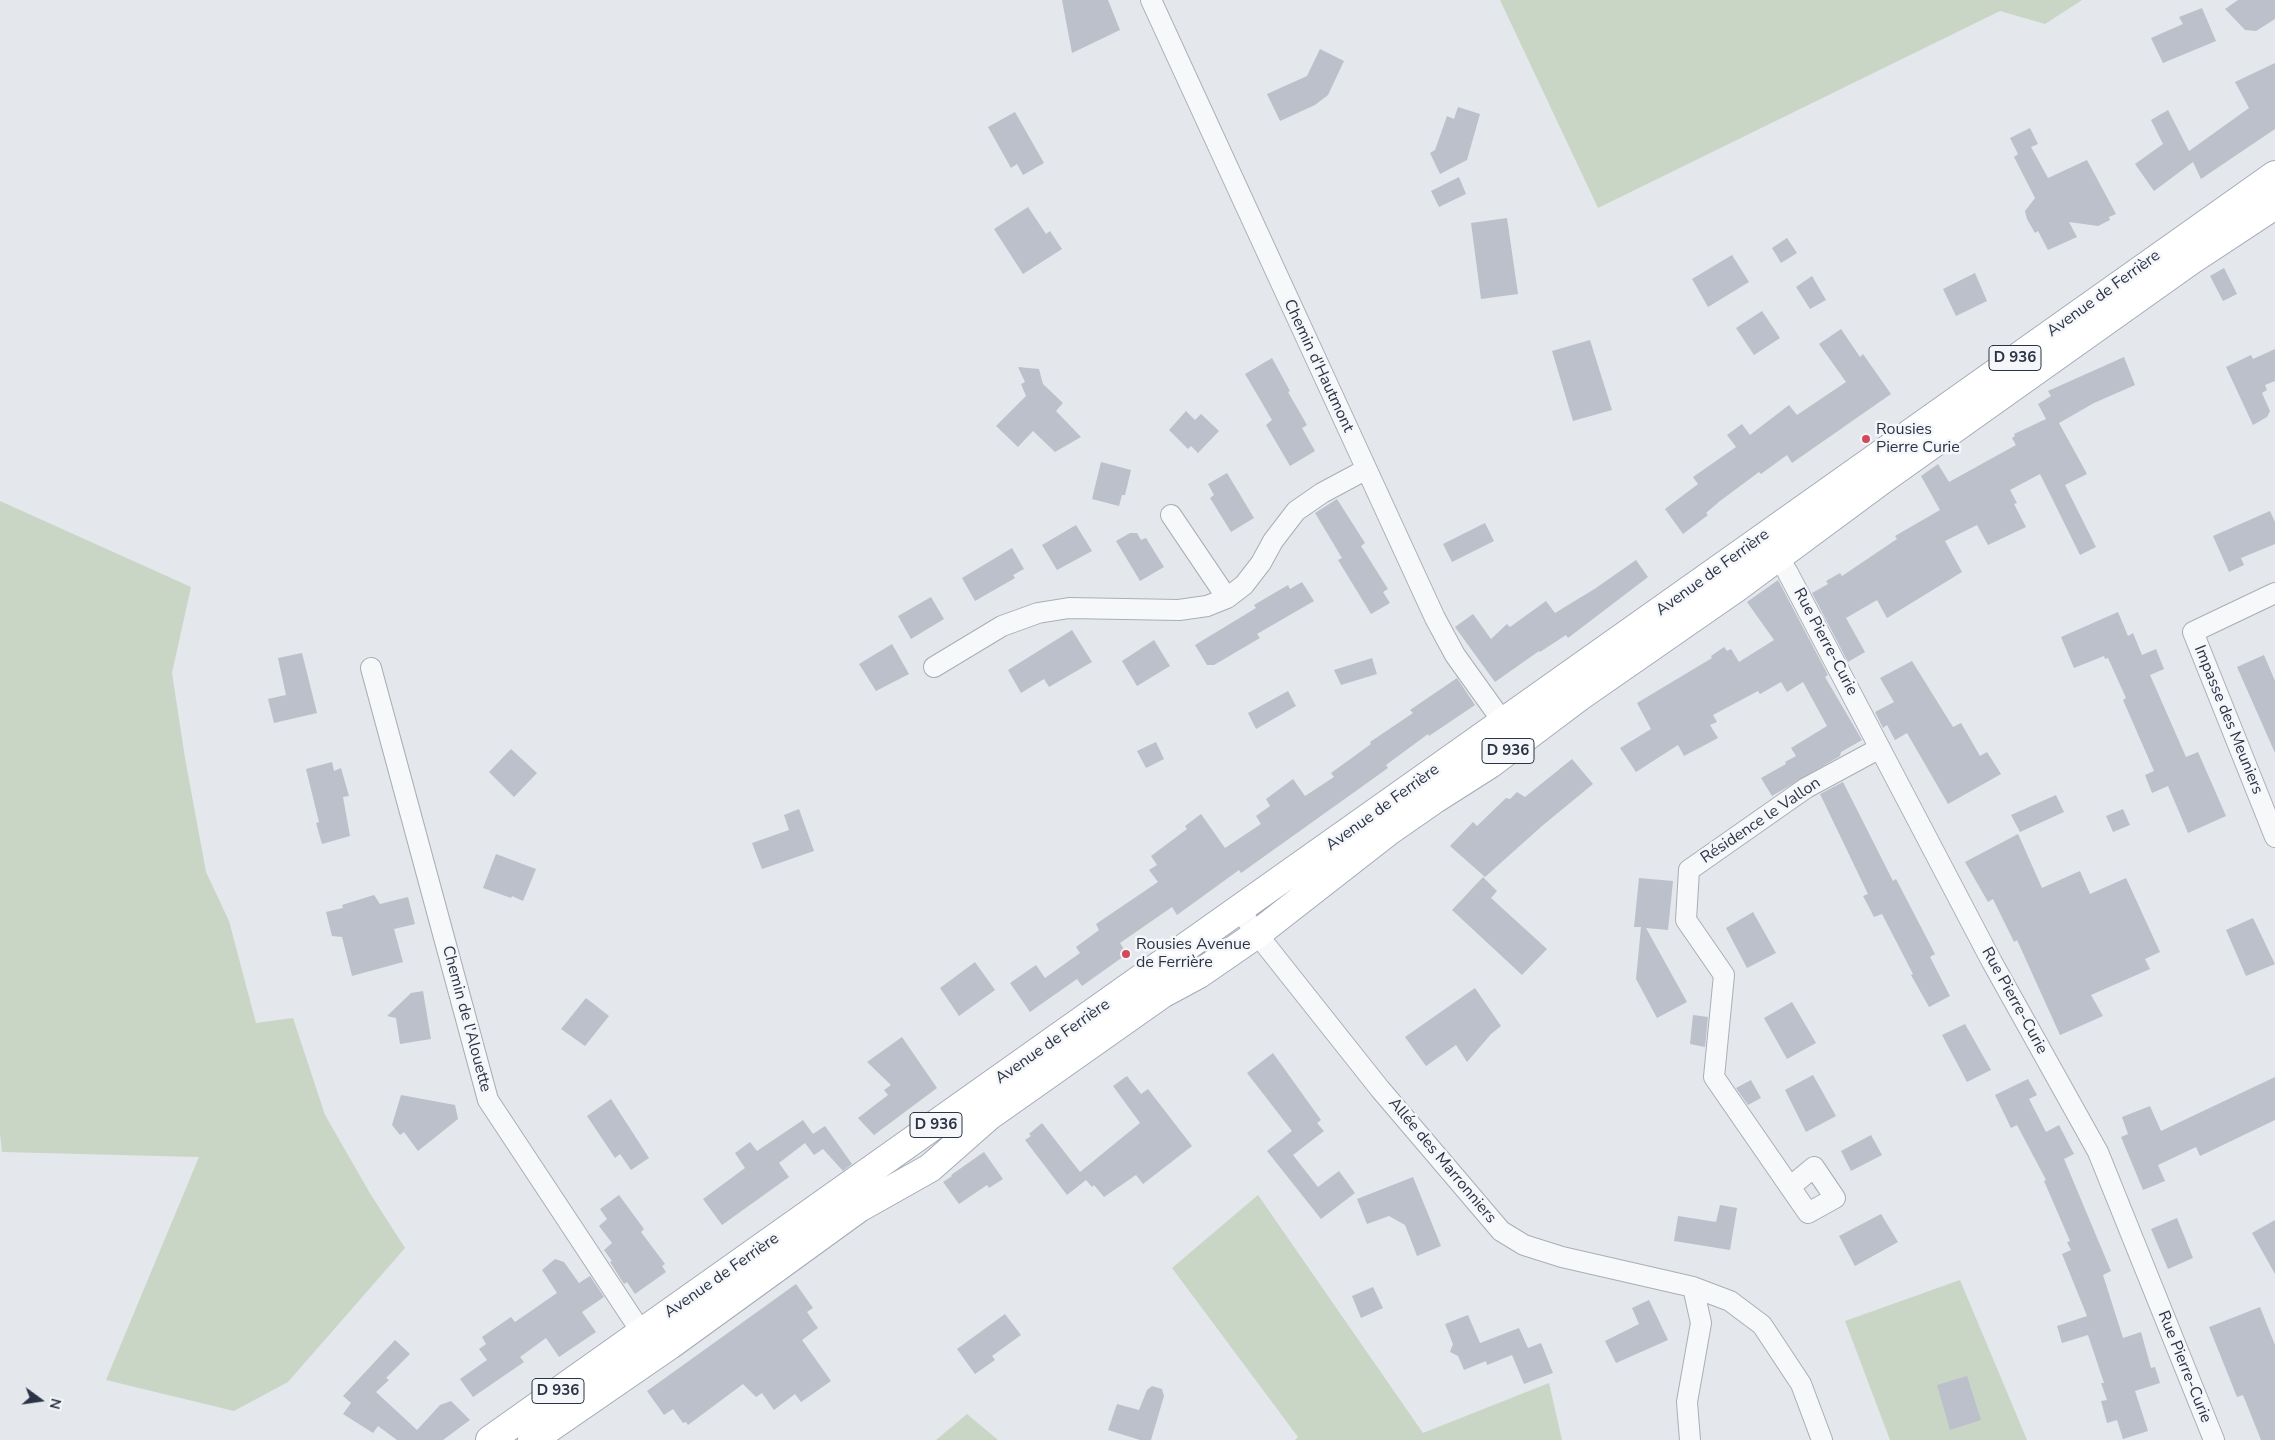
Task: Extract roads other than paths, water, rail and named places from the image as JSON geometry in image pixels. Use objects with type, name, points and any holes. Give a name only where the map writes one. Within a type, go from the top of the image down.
[{"type":"main road","name":"Avenue de Ferrière","points":[[532,1440],[651,1345],[1221,923],[1251,922],[1503,755],[1579,697],[1736,588],[2275,175]]},
{"type":"main road","name":"Avenue de Ferrière","points":[[490,1440],[651,1345],[859,1208],[930,1168],[989,1116],[1162,994],[1199,974],[1251,922],[1503,722],[1777,555],[2112,316],[2275,204]]},
{"type":"street","name":"Chemin d'Hautmont","points":[[1151,0],[1435,618],[1455,655],[1503,722]]},
{"type":"street","points":[[934,667],[1002,626],[1038,613],[1069,608],[1180,610],[1207,606],[1227,598],[1244,585],[1260,563],[1273,540],[1296,511],[1322,493],[1366,470]]},
{"type":"street","points":[[1171,515],[1227,598]]},
{"type":"street","name":"Rue Pierre-Curie","points":[[1777,555],[1992,962],[2098,1152],[2214,1440]]},
{"type":"street","name":"Impasse des Meuniers","points":[[2275,593],[2193,632],[2275,837]]},
{"type":"street","name":"Chemin de l'Alouette","points":[[370,668],[488,1100],[651,1345]]},
{"type":"street","points":[[1503,722],[1512,728],[1525,730],[1541,727]]},
{"type":"street","points":[[1503,722],[1507,740],[1503,755]]},
{"type":"street","name":"Résidence le Vallon","points":[[1790,1187],[1714,1077],[1724,975],[1686,920],[1689,870],[1806,788],[1880,748]]},
{"type":"street","name":"Allée des Marronniers","points":[[1251,922],[1380,1089],[1502,1231],[1524,1245],[1562,1257],[1693,1287],[1730,1300],[1762,1325],[1801,1384],[1822,1440]]},
{"type":"street","points":[[1690,1440],[1687,1402],[1701,1324],[1693,1287]]},
{"type":"place","name":"Rousies Pierre Curie","points":[[1866,439]]},
{"type":"place","name":"Rousies Avenue de Ferrière","points":[[1126,954]]}]
